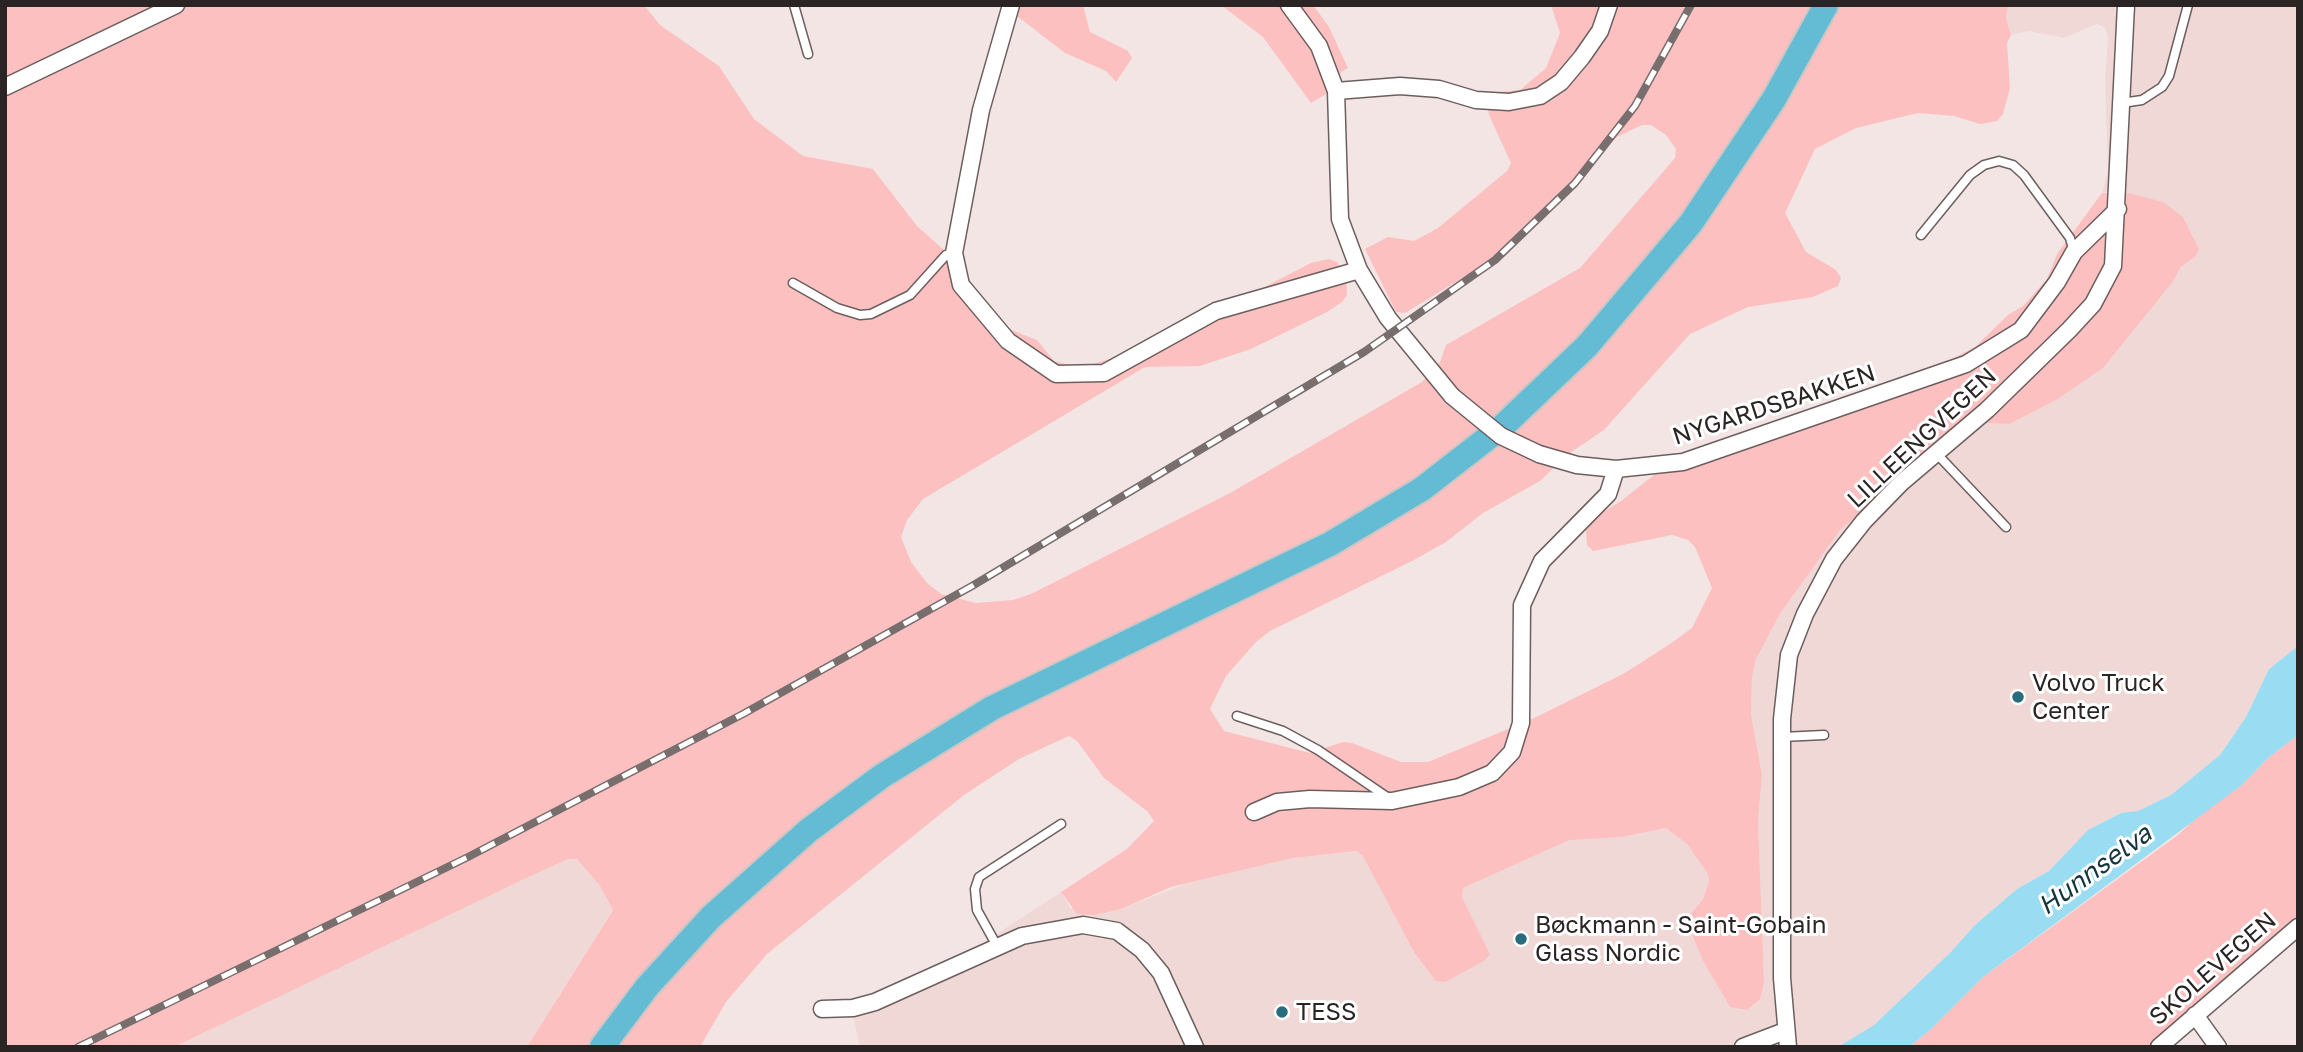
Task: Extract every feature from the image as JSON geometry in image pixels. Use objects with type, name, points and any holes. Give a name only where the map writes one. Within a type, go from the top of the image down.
[{"type":"highway","points":[[602,1047],[647,987],[711,917],[809,830],[902,762],[992,708],[1331,544],[1433,481],[1503,426],[1587,346],[1691,223],[1774,99],[1826,5]]},
{"type":"street","points":[[5,87],[176,5]]},
{"type":"street","points":[[1011,5],[981,110],[954,253],[961,285],[1008,341],[1056,374],[1104,373],[1216,311],[1359,270]]},
{"type":"street","name":"NYGARDSBAKKEN","points":[[1289,5],[1319,46],[1336,91],[1340,219],[1359,270],[1388,318],[1452,396],[1502,436],[1539,454],[1577,465],[1615,469],[1659,466],[1706,456],[1966,364],[2021,330],[2057,282],[2074,252],[2118,209]]},
{"type":"street","points":[[1336,91],[1401,86],[1439,89],[1476,100],[1509,102],[1540,96],[1562,82],[1582,57],[1600,31],[1609,5]]},
{"type":"street","name":"LILLEENGVEGEN","points":[[1787,1039],[1782,978],[1782,737],[1789,655],[1805,614],[1828,570],[1864,521],[1936,453],[1987,410],[2093,304],[2113,265],[2118,209],[2126,5]]},
{"type":"street","points":[[1254,812],[1277,802],[1310,799],[1392,801],[1458,787],[1492,773],[1511,751],[1521,723],[1522,605],[1542,561],[1608,494],[1615,469]]},
{"type":"street","points":[[822,1009],[853,1008],[875,1002],[1022,936],[1083,925],[1117,931],[1142,950],[1161,974],[1195,1047]]},
{"type":"street","name":"SKOLEVEGEN","points":[[2159,1047],[2298,927]]},
{"type":"street","points":[[2195,1015],[2218,1047]]},
{"type":"street","points":[[1743,1047],[1787,1039]]},
{"type":"lane","points":[[794,5],[796,22],[808,54]]},
{"type":"lane","points":[[2122,103],[2142,100],[2162,87],[2169,76],[2188,5]]},
{"type":"lane","points":[[1921,235],[1970,175],[1984,164],[1999,161],[2013,165],[2024,175],[2070,238],[2074,252]]},
{"type":"lane","points":[[793,283],[837,308],[860,315],[871,314],[910,295],[946,255],[954,253]]},
{"type":"lane","points":[[1936,453],[2006,527]]},
{"type":"lane","points":[[1237,716],[1283,731],[1318,750],[1349,774],[1392,801]]},
{"type":"lane","points":[[1782,737],[1824,735]]},
{"type":"lane","points":[[997,946],[977,910],[975,889],[979,877],[1061,824]]},
{"type":"shaded area","points":[[5,5],[644,5],[660,25],[719,66],[754,119],[803,156],[873,169],[917,226],[953,258],[989,321],[1037,340],[1054,361],[1080,368],[1149,347],[1311,263],[1329,259],[1337,262],[1346,277],[1347,295],[1327,312],[1251,349],[1200,366],[1145,367],[923,499],[907,520],[901,537],[911,562],[927,583],[941,594],[976,603],[1013,600],[1031,594],[1230,493],[1422,382],[1440,362],[1446,345],[1580,268],[1675,158],[1676,149],[1666,135],[1651,125],[1642,125],[1617,137],[1497,257],[1405,313],[1396,312],[1365,249],[1388,237],[1414,241],[1438,228],[1507,171],[1511,163],[1489,115],[1485,93],[1520,90],[1546,68],[1560,33],[1551,5],[2008,5],[2006,18],[2011,35],[2007,43],[2010,88],[2003,114],[1997,121],[1980,124],[1954,116],[1918,113],[1856,128],[1815,149],[1785,213],[1806,252],[1836,270],[1841,278],[1838,286],[1813,297],[1748,307],[1690,334],[1604,430],[1567,455],[1540,481],[1483,513],[1446,542],[1270,631],[1256,642],[1226,676],[1210,709],[1224,731],[1310,753],[1343,742],[1401,762],[1428,762],[1530,720],[1623,674],[1670,644],[1692,628],[1712,588],[1695,547],[1688,540],[1672,535],[1593,551],[1587,545],[1586,528],[1590,520],[1621,501],[1678,456],[1950,360],[1975,347],[2008,315],[2023,306],[2047,279],[2057,254],[2102,193],[2129,193],[2163,202],[2183,217],[2199,249],[2195,257],[2181,267],[2172,283],[2103,368],[2058,399],[2010,424],[1984,423],[1902,477],[1840,530],[1781,612],[1756,659],[1752,678],[1751,714],[1762,775],[1758,820],[1764,982],[1760,999],[1747,1010],[1730,1007],[1703,961],[1686,920],[1703,899],[1709,882],[1708,874],[1687,844],[1666,828],[1622,837],[1569,840],[1463,888],[1462,897],[1490,954],[1484,961],[1445,982],[1436,981],[1414,952],[1363,856],[1356,851],[1293,858],[1171,887],[1121,909],[1094,915],[1077,914],[1061,892],[1127,849],[1154,821],[1148,812],[1104,778],[1077,741],[1069,736],[1019,759],[964,795],[767,954],[726,1002],[700,1047],[527,1047],[613,910],[600,886],[577,859],[568,859],[174,1047],[5,1047]]},
{"type":"shaded area","points":[[1012,5],[1083,5],[1090,32],[1128,51],[1132,58],[1116,82],[1106,71],[1065,53],[1017,16]]},
{"type":"shaded area","points":[[1221,5],[1313,5],[1329,27],[1348,68],[1341,72],[1326,94],[1311,103],[1263,37]]},
{"type":"shaded area","points":[[2008,5],[2298,5],[2298,646],[2269,669],[2246,717],[2220,755],[2171,795],[2138,811],[2120,813],[2088,830],[2049,871],[2017,889],[1975,925],[1951,952],[1874,1025],[1838,1047],[860,1047],[854,1020],[856,1011],[983,943],[1061,892],[1070,908],[1121,909],[1188,883],[1293,858],[1356,851],[1490,954],[1462,897],[1463,888],[1569,839],[1622,837],[1666,828],[1687,844],[1708,874],[1709,882],[1703,899],[1686,920],[1703,961],[1730,1007],[1764,982],[1758,820],[1762,775],[1751,714],[1752,678],[1756,659],[1781,612],[1822,551],[1840,530],[1867,506],[1902,477],[1984,423],[2011,424],[2058,399],[2103,368],[2172,283],[2181,267],[2195,257],[2163,202],[2111,191],[2102,193],[2108,171],[2105,81],[2108,36],[2105,28],[2097,24],[2064,38],[2029,31],[2011,35],[2006,18]]},
{"type":"shaded area","points":[[2298,735],[2298,936],[2162,1047],[1909,1047],[1983,977],[2178,835],[2198,816],[2242,785],[2268,758]]},
{"type":"shaded area","points":[[568,859],[577,859],[600,886],[613,909],[527,1047],[174,1047],[416,929]]},
{"type":"water","name":"Hunnselva","points":[[2298,646],[2298,735],[2268,758],[2242,785],[1983,977],[1909,1047],[1838,1047],[1874,1025],[1951,952],[1975,925],[2017,889],[2049,871],[2088,830],[2121,813],[2138,811],[2171,795],[2220,755],[2246,717],[2269,669]]},
{"type":"railway","points":[[78,1047],[468,857],[743,714],[972,586],[1364,352],[1495,260],[1575,183],[1635,106],[1691,5]]},
{"type":"place","name":"Volvo Truck Center","points":[[2018,697]]},
{"type":"place","name":"Bøckmann - Saint-Gobain Glass Nordic","points":[[1521,939]]},
{"type":"place","name":"TESS","points":[[1282,1012]]}]
